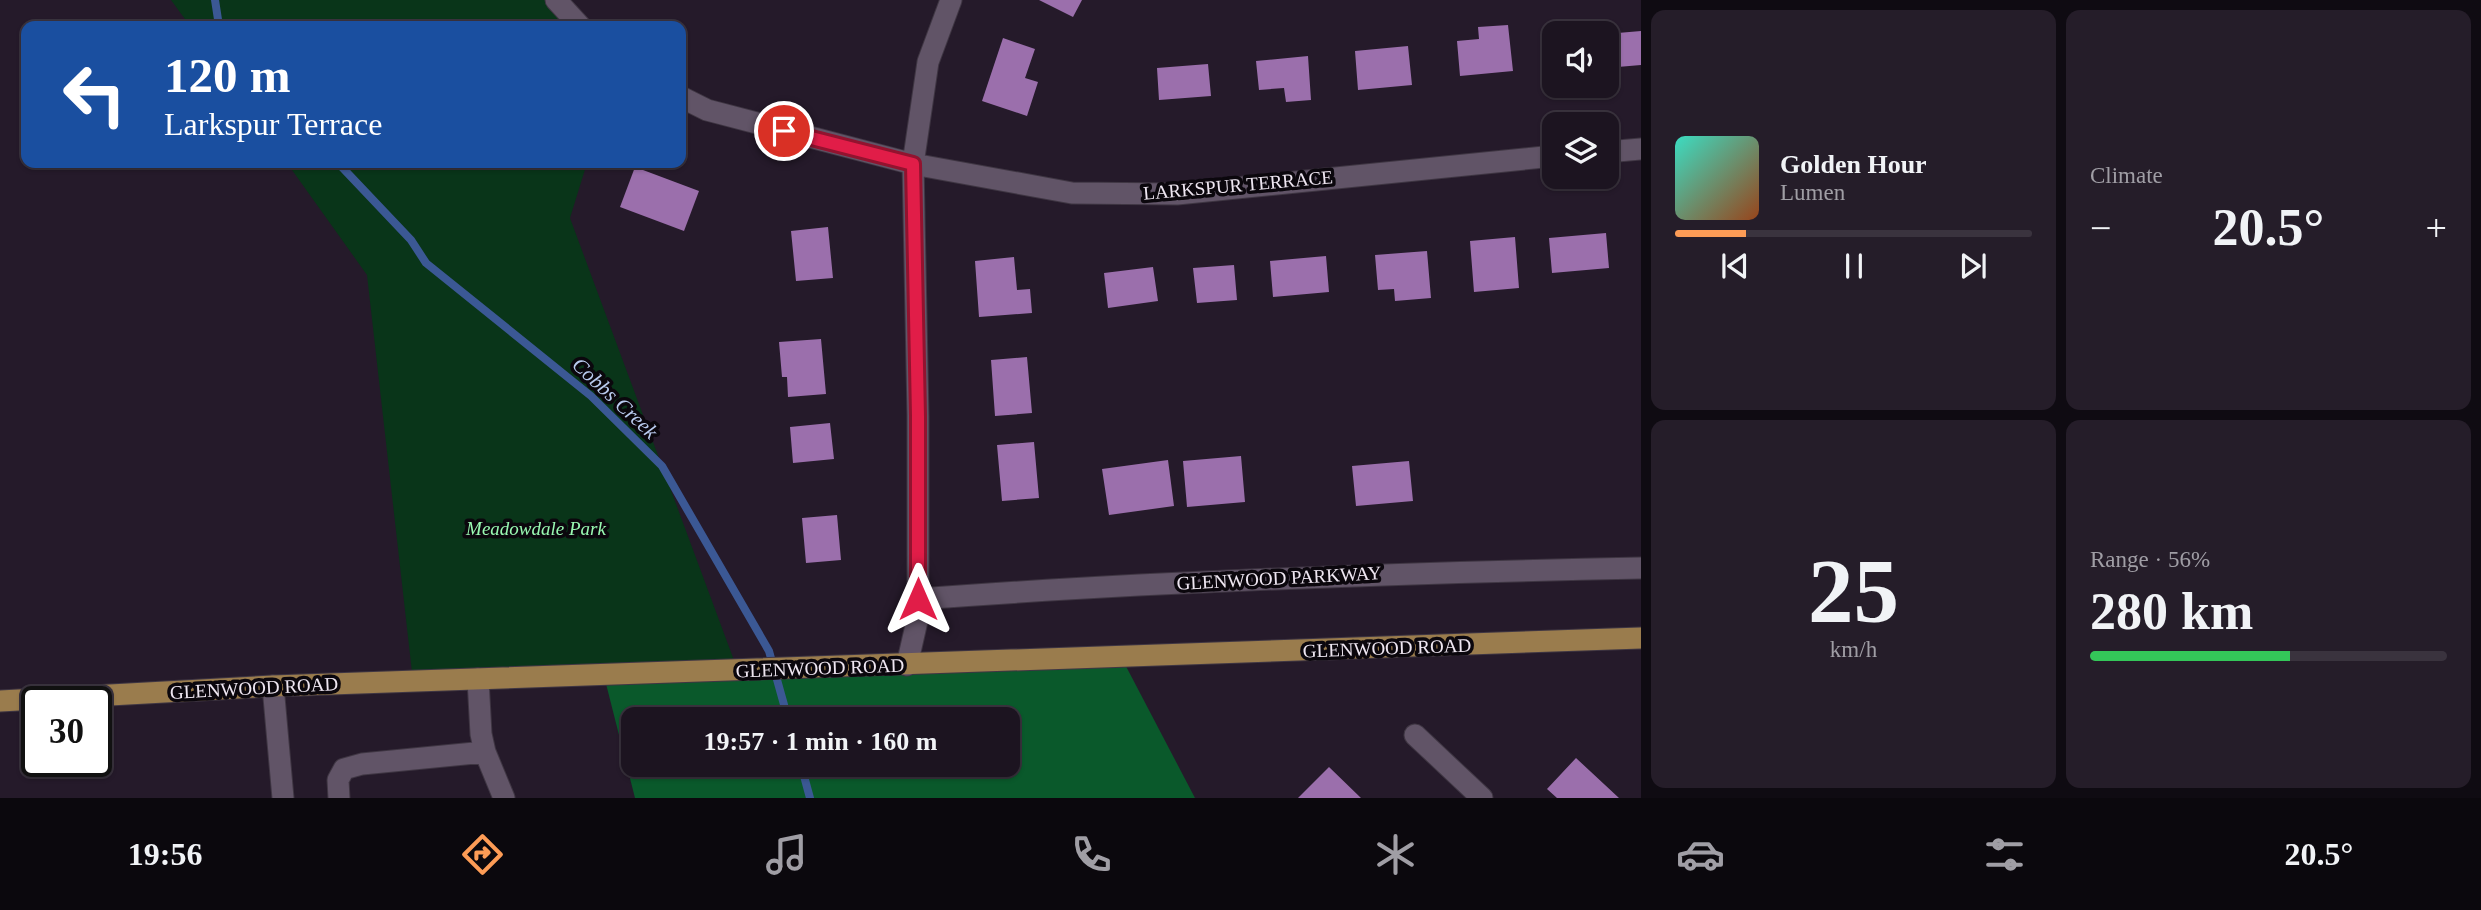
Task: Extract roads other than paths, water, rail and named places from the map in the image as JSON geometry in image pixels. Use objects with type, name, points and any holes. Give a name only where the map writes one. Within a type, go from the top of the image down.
[{"type":"main road","name":"GLENWOOD ROAD","points":[[0,701],[272,686],[1641,639]]},
{"type":"street","points":[[556,0],[575,21]]},
{"type":"street","points":[[907,665],[917,621],[918,599],[918,416],[913,164],[928,62],[951,0]]},
{"type":"street","name":"LARKSPUR TERRACE","points":[[686,100],[707,110],[913,164],[1072,193],[1177,194],[1542,157]]},
{"type":"street","points":[[1619,151],[1641,149]]},
{"type":"street","name":"GLENWOOD PARKWAY","points":[[918,599],[1361,574],[1641,568]]},
{"type":"street","points":[[478,679],[481,734],[485,752],[504,798]]},
{"type":"street","points":[[272,686],[283,798]]},
{"type":"street","points":[[1415,736],[1482,798]]},
{"type":"street","points":[[340,798],[338,780],[344,769],[362,764],[485,752]]},
{"type":"waterway","name":"Cobbs Creek","points":[[215,0],[218,21]]},
{"type":"waterway","name":"Cobbs Creek","points":[[343,168],[411,240],[426,263],[591,396],[662,466],[769,651],[785,707]]},
{"type":"waterway","name":"Cobbs Creek","points":[[804,777],[810,798]]},
{"type":"park label","name":"Meadowdale Park","points":[[536,528]]}]
